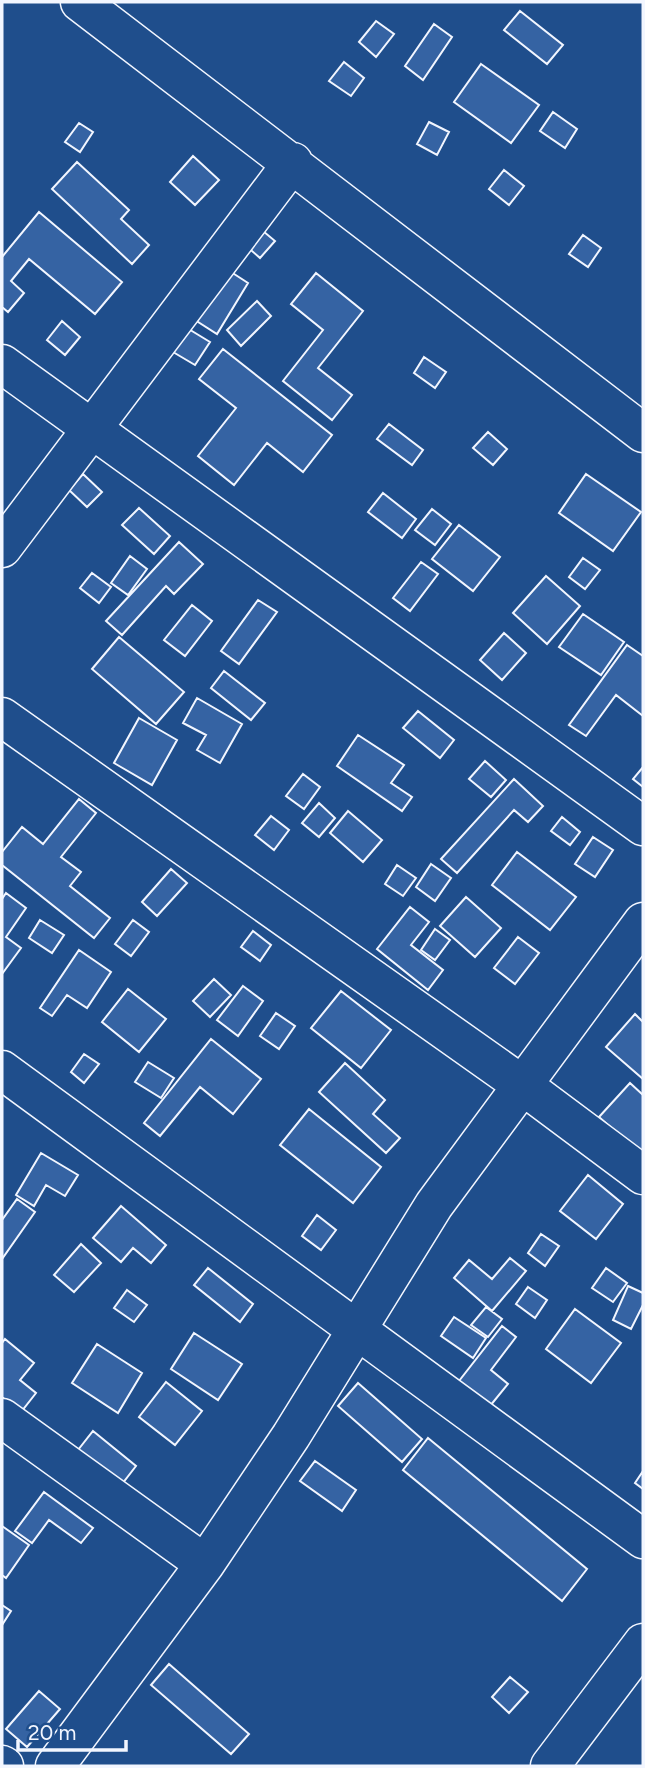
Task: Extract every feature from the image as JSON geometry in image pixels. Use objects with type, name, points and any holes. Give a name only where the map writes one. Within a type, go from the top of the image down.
[{"type":"street","points":[[80,2],[293,162],[643,433]]},
{"type":"street","points":[[2,548],[293,162]]},
{"type":"street","points":[[2,365],[643,826]]},
{"type":"street","points":[[2,717],[525,1087],[643,1175]]},
{"type":"street","points":[[55,1766],[205,1564],[291,1436],[434,1205],[525,1087],[643,922]]},
{"type":"street","points":[[2,1070],[643,1539]]},
{"type":"street","points":[[2,1418],[205,1564]]},
{"type":"street","points":[[550,1766],[643,1643]]},
{"type":"building","points":[[520,11],[563,45],[547,64],[504,30]]},
{"type":"building","points":[[376,21],[394,34],[376,57],[359,42]]},
{"type":"building","points":[[434,24],[452,37],[423,80],[405,66]]},
{"type":"building","points":[[344,62],[364,78],[351,96],[329,81]]},
{"type":"building","points":[[481,64],[539,105],[511,143],[454,102]]},
{"type":"building","points":[[553,112],[577,129],[565,148],[540,131]]},
{"type":"building","points":[[429,122],[449,132],[437,155],[417,144]]},
{"type":"building","points":[[79,123],[93,132],[80,152],[65,142]]},
{"type":"building","points":[[193,156],[219,180],[195,205],[170,182]]},
{"type":"building","points":[[77,162],[129,210],[121,219],[149,245],[132,264],[52,189]]},
{"type":"building","points":[[504,170],[524,186],[509,205],[489,189]]},
{"type":"building","points":[[39,212],[122,282],[95,314],[29,259],[11,281],[24,293],[8,312],[2,307],[2,257]]},
{"type":"building","points":[[251,221],[275,241],[260,258],[237,238]]},
{"type":"building","points":[[583,235],[601,248],[588,267],[569,254]]},
{"type":"building","points":[[228,270],[248,283],[217,334],[195,320]]},
{"type":"building","points":[[316,273],[363,311],[318,368],[352,395],[332,420],[283,381],[323,330],[291,304]]},
{"type":"building","points":[[257,301],[271,316],[241,346],[227,330]]},
{"type":"building","points":[[62,321],[80,337],[65,355],[47,340]]},
{"type":"building","points":[[187,328],[210,342],[195,365],[173,352]]},
{"type":"building","points":[[223,349],[332,435],[303,472],[267,443],[234,485],[198,456],[236,408],[199,379]]},
{"type":"building","points":[[424,357],[446,372],[435,388],[414,373]]},
{"type":"building","points":[[389,424],[423,450],[412,465],[377,439]]},
{"type":"building","points":[[488,432],[507,449],[493,465],[473,448]]},
{"type":"building","points":[[83,474],[102,492],[87,507],[69,490]]},
{"type":"building","points":[[586,474],[641,512],[613,551],[559,513]]},
{"type":"building","points":[[383,493],[416,519],[402,538],[368,512]]},
{"type":"building","points":[[139,508],[170,536],[154,554],[122,525]]},
{"type":"building","points":[[432,509],[451,524],[435,545],[415,530]]},
{"type":"building","points":[[459,525],[500,557],[473,591],[432,559]]},
{"type":"building","points":[[179,542],[203,564],[174,594],[166,586],[122,635],[106,621]]},
{"type":"building","points":[[130,556],[147,569],[128,595],[111,583]]},
{"type":"building","points":[[583,558],[600,570],[585,589],[569,577]]},
{"type":"building","points":[[421,562],[438,574],[410,611],[393,598]]},
{"type":"building","points":[[92,573],[111,587],[99,603],[80,588]]},
{"type":"building","points":[[546,576],[580,606],[547,644],[513,613]]},
{"type":"building","points":[[258,600],[277,612],[239,664],[221,651]]},
{"type":"building","points":[[192,605],[212,621],[185,656],[164,640]]},
{"type":"building","points":[[583,614],[624,642],[601,675],[559,647]]},
{"type":"building","points":[[504,633],[526,653],[502,680],[480,660]]},
{"type":"building","points":[[119,637],[184,692],[156,724],[92,669]]},
{"type":"building","points":[[627,645],[643,656],[643,716],[616,695],[586,736],[569,725]]},
{"type":"building","points":[[224,671],[265,703],[251,720],[211,688]]},
{"type":"building","points":[[197,698],[242,724],[220,763],[197,750],[206,735],[183,723]]},
{"type":"building","points":[[418,711],[454,740],[440,758],[403,728]]},
{"type":"building","points":[[139,718],[177,740],[152,785],[114,763]]},
{"type":"building","points":[[358,735],[404,765],[391,783],[412,797],[402,811],[337,766]]},
{"type":"building","points":[[485,761],[506,780],[491,797],[469,779]]},
{"type":"building","points":[[643,767],[643,787],[633,779]]},
{"type":"building","points":[[303,774],[320,787],[304,809],[286,796]]},
{"type":"building","points":[[514,779],[543,806],[528,822],[514,810],[457,873],[441,859]]},
{"type":"building","points":[[79,799],[96,813],[61,857],[81,872],[70,886],[110,918],[94,938],[2,865],[2,852],[22,827],[43,844]]},
{"type":"building","points":[[319,803],[335,818],[319,837],[302,823]]},
{"type":"building","points":[[348,811],[382,840],[363,862],[330,833]]},
{"type":"building","points":[[271,816],[289,830],[274,850],[255,835]]},
{"type":"building","points":[[562,817],[580,832],[570,845],[551,831]]},
{"type":"building","points":[[593,837],[613,850],[595,877],[575,864]]},
{"type":"building","points":[[517,852],[576,897],[550,930],[492,885]]},
{"type":"building","points":[[431,864],[451,878],[435,901],[416,887]]},
{"type":"building","points":[[397,865],[416,878],[403,896],[385,884]]},
{"type":"building","points":[[171,869],[187,883],[157,916],[142,902]]},
{"type":"building","points":[[6,893],[26,908],[6,937],[21,948],[2,974],[2,899]]},
{"type":"building","points":[[466,897],[501,928],[475,957],[440,926]]},
{"type":"building","points":[[410,907],[429,922],[411,945],[443,970],[428,990],[377,949]]},
{"type":"building","points":[[40,920],[64,935],[52,953],[29,938]]},
{"type":"building","points":[[133,920],[149,932],[131,956],[115,944]]},
{"type":"building","points":[[435,929],[450,940],[435,960],[421,950]]},
{"type":"building","points":[[253,931],[271,945],[260,961],[241,947]]},
{"type":"building","points":[[518,937],[539,953],[515,984],[494,968]]},
{"type":"building","points":[[79,950],[111,972],[87,1008],[67,995],[52,1016],[40,1008]]},
{"type":"building","points":[[214,979],[231,995],[210,1017],[193,1001]]},
{"type":"building","points":[[243,986],[263,1001],[238,1036],[217,1020]]},
{"type":"building","points":[[128,989],[166,1019],[139,1052],[102,1022]]},
{"type":"building","points":[[341,991],[391,1030],[361,1068],[311,1028]]},
{"type":"building","points":[[276,1013],[295,1026],[279,1049],[260,1036]]},
{"type":"building","points":[[635,1014],[643,1022],[643,1079],[606,1047]]},
{"type":"building","points":[[211,1039],[261,1079],[233,1114],[200,1087],[160,1136],[144,1123]]},
{"type":"building","points":[[84,1054],[99,1064],[84,1083],[71,1072]]},
{"type":"building","points":[[148,1062],[174,1078],[161,1098],[135,1082]]},
{"type":"building","points":[[345,1063],[385,1100],[373,1114],[400,1138],[386,1153],[319,1092]]},
{"type":"building","points":[[630,1083],[643,1095],[643,1156],[599,1117]]},
{"type":"building","points":[[309,1109],[381,1167],[353,1203],[280,1145]]},
{"type":"building","points":[[41,1153],[78,1175],[65,1196],[46,1185],[34,1206],[16,1195]]},
{"type":"building","points":[[588,1175],[623,1204],[596,1239],[560,1211]]},
{"type":"building","points":[[17,1199],[35,1212],[2,1259],[2,1220]]},
{"type":"building","points":[[121,1206],[166,1245],[151,1263],[133,1248],[121,1262],[93,1238]]},
{"type":"building","points":[[317,1215],[336,1230],[321,1250],[302,1236]]},
{"type":"building","points":[[541,1234],[559,1246],[545,1266],[528,1253]]},
{"type":"building","points":[[81,1244],[101,1263],[74,1292],[54,1275]]},
{"type":"building","points":[[510,1258],[526,1271],[492,1311],[454,1278],[469,1260],[492,1279]]},
{"type":"building","points":[[208,1268],[253,1304],[240,1322],[194,1285]]},
{"type":"building","points":[[606,1268],[627,1283],[613,1302],[592,1288]]},
{"type":"building","points":[[628,1286],[643,1293],[643,1305],[631,1329],[613,1320]]},
{"type":"building","points":[[528,1287],[547,1300],[535,1318],[516,1304]]},
{"type":"building","points":[[127,1290],[147,1305],[134,1322],[114,1308]]},
{"type":"building","points":[[486,1307],[502,1319],[488,1337],[471,1325]]},
{"type":"building","points":[[575,1309],[621,1343],[591,1383],[546,1349]]},
{"type":"building","points":[[454,1317],[486,1338],[473,1358],[441,1336]]},
{"type":"building","points":[[502,1326],[516,1337],[491,1370],[508,1384],[490,1406],[459,1381]]},
{"type":"building","points":[[194,1333],[242,1364],[218,1400],[171,1369]]},
{"type":"building","points":[[5,1339],[34,1363],[20,1380],[36,1393],[21,1412],[2,1397],[2,1343]]},
{"type":"building","points":[[97,1344],[142,1373],[118,1413],[72,1383]]},
{"type":"building","points":[[166,1382],[202,1411],[175,1445],[139,1417]]},
{"type":"building","points":[[358,1383],[422,1439],[402,1462],[338,1406]]},
{"type":"building","points":[[93,1431],[136,1466],[122,1484],[78,1450]]},
{"type":"building","points":[[428,1438],[587,1569],[562,1601],[403,1470]]},
{"type":"building","points":[[315,1461],[356,1490],[342,1511],[300,1481]]},
{"type":"building","points":[[643,1471],[643,1489],[635,1483]]},
{"type":"building","points":[[44,1492],[93,1528],[81,1543],[49,1520],[32,1543],[15,1531]]},
{"type":"building","points":[[2,1526],[29,1545],[6,1578],[2,1575]]},
{"type":"building","points":[[2,1605],[11,1611],[2,1625]]},
{"type":"building","points":[[169,1664],[249,1734],[231,1754],[151,1685]]},
{"type":"building","points":[[510,1677],[528,1692],[509,1713],[492,1697]]},
{"type":"building","points":[[39,1691],[60,1709],[27,1747],[6,1729]]}]
